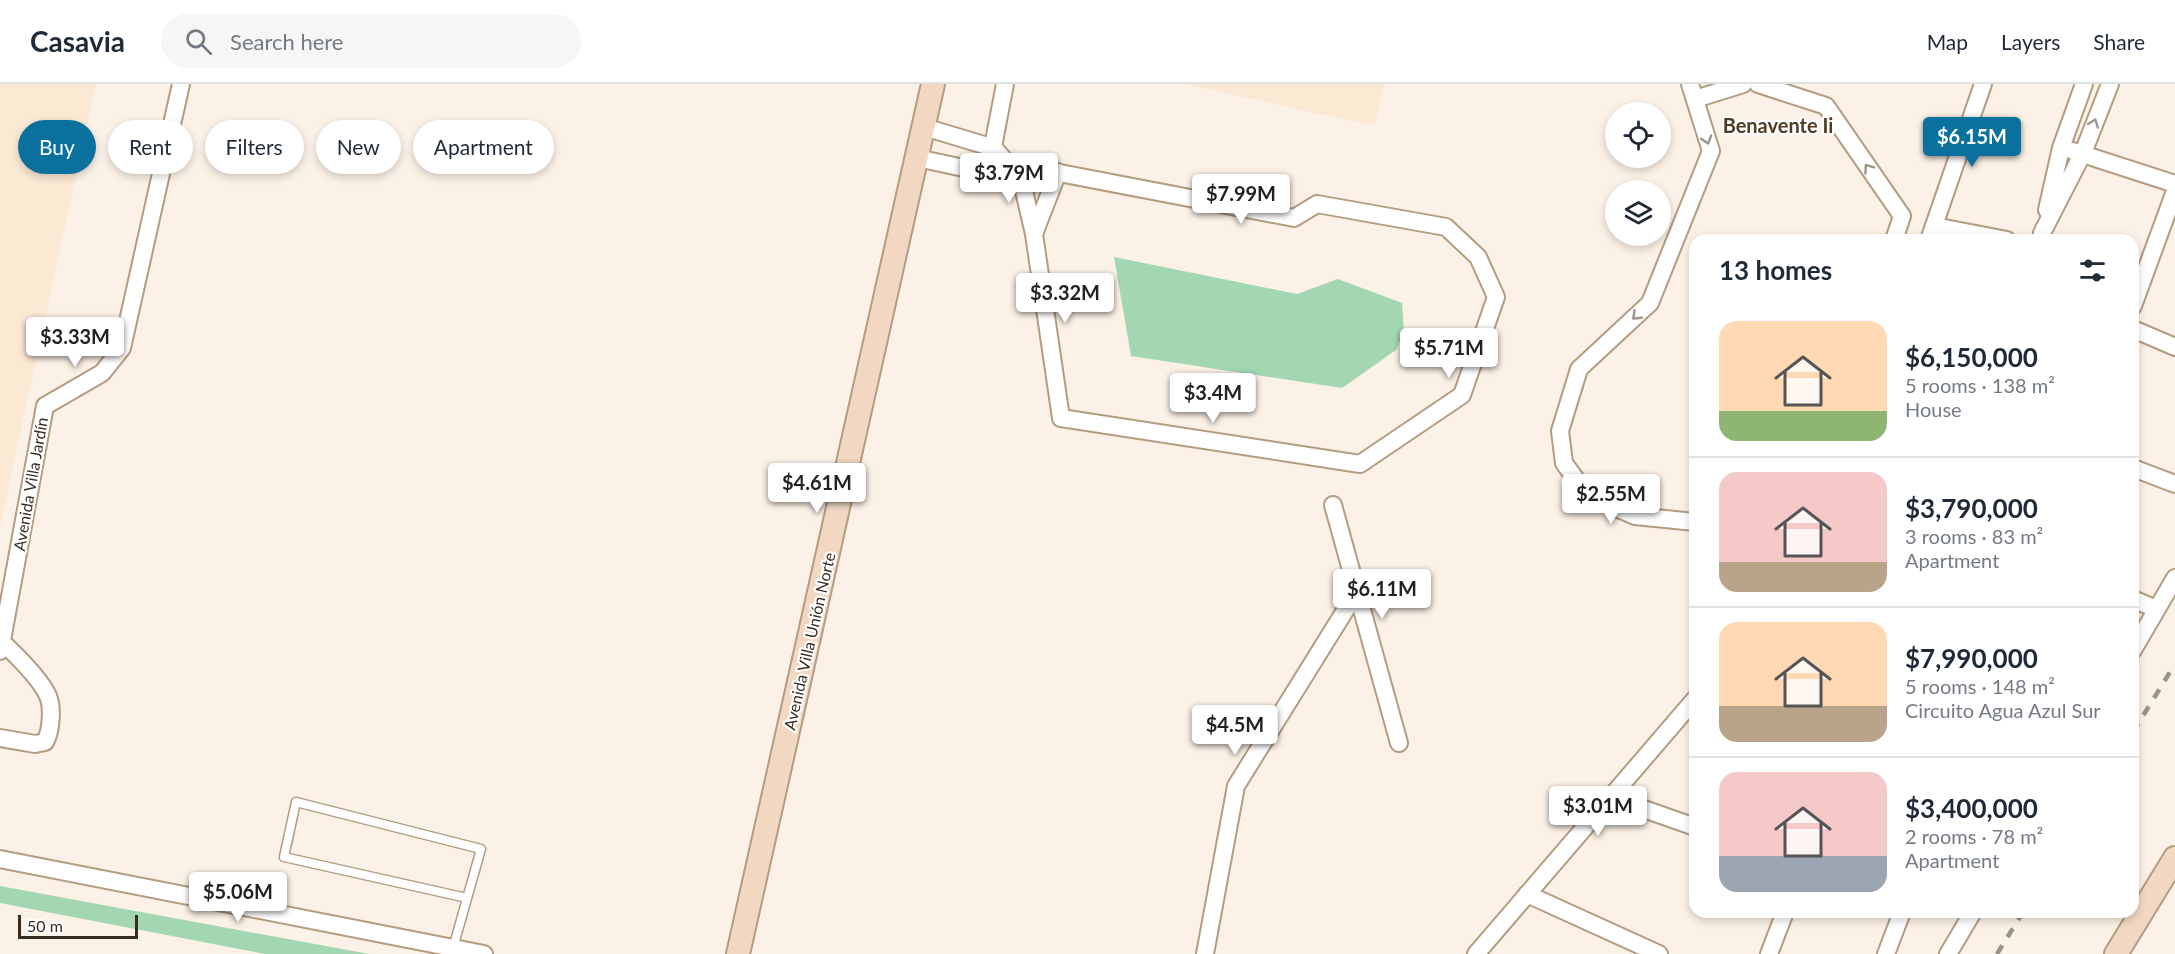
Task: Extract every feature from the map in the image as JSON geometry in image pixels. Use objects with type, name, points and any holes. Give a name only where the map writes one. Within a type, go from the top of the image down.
[{"type":"main road","name":"Avenida Villa Unión Norte","points":[[739,953],[933,84]]},
{"type":"main road","points":[[2139,917],[2175,858]]},
{"type":"main road","points":[[2116,954],[2138,918]]},
{"type":"street","name":"Avenida Villa Jardín","points":[[0,738],[35,744],[45,742],[50,734],[48,697],[19,658],[1,646],[45,406],[102,373],[122,348],[181,84]]},
{"type":"street","points":[[987,173],[994,148],[1005,84]]},
{"type":"street","points":[[1689,521],[1635,516],[1588,496],[1564,462],[1560,431],[1579,369],[1650,303],[1711,151],[1692,92],[1743,84]]},
{"type":"street","points":[[1758,84],[1826,106],[1902,216],[1896,234]]},
{"type":"street","points":[[1931,233],[1983,84]]},
{"type":"street","points":[[2040,234],[2061,148],[2084,84]]},
{"type":"street","points":[[2041,234],[2083,153],[2110,84]]},
{"type":"street","points":[[917,158],[987,173],[1012,164],[1294,218],[1317,204],[1446,227],[1478,257],[1497,297],[1462,395],[1360,464],[1061,418],[1034,234],[1012,164],[994,148],[924,127]]},
{"type":"street","points":[[2061,148],[2083,153],[2175,184]]},
{"type":"street","points":[[1034,234],[1058,172]]},
{"type":"street","points":[[2139,276],[2167,236],[2175,191]]},
{"type":"street","points":[[2139,332],[2175,347]]},
{"type":"street","points":[[2139,470],[2175,484]]},
{"type":"street","points":[[1333,505],[1399,743]]},
{"type":"street","points":[[2139,639],[2175,578]]},
{"type":"street","points":[[1205,954],[1236,786],[1356,593]]},
{"type":"street","points":[[2139,602],[2156,609]]},
{"type":"street","points":[[1476,954],[1689,706]]},
{"type":"street","points":[[1610,797],[1689,824]]},
{"type":"street","points":[[0,859],[484,954]]},
{"type":"street","points":[[1527,894],[1659,954]]},
{"type":"street","points":[[1770,954],[1783,918]]},
{"type":"street","points":[[1886,954],[1900,918]]},
{"type":"street","points":[[1948,954],[1969,918]]},
{"type":"lane","points":[[453,948],[481,849],[296,802],[284,857],[467,898]]},
{"type":"shaded area","points":[[1,84],[96,84],[88,120],[18,120],[18,174],[76,174],[0,527]]},
{"type":"shaded area","points":[[1184,84],[1384,84],[1375,126]]},
{"type":"green space","points":[[1114,257],[1297,294],[1338,279],[1402,303],[1404,332],[1396,350],[1342,388],[1131,356]]},
{"type":"green space","points":[[0,886],[369,954],[265,954],[0,903]]},
{"type":"railway","points":[[2139,722],[2175,664]]},
{"type":"railway","points":[[1997,954],[2019,918]]},
{"type":"district","name":"Benavente Ii","points":[[1778,125]]}]
